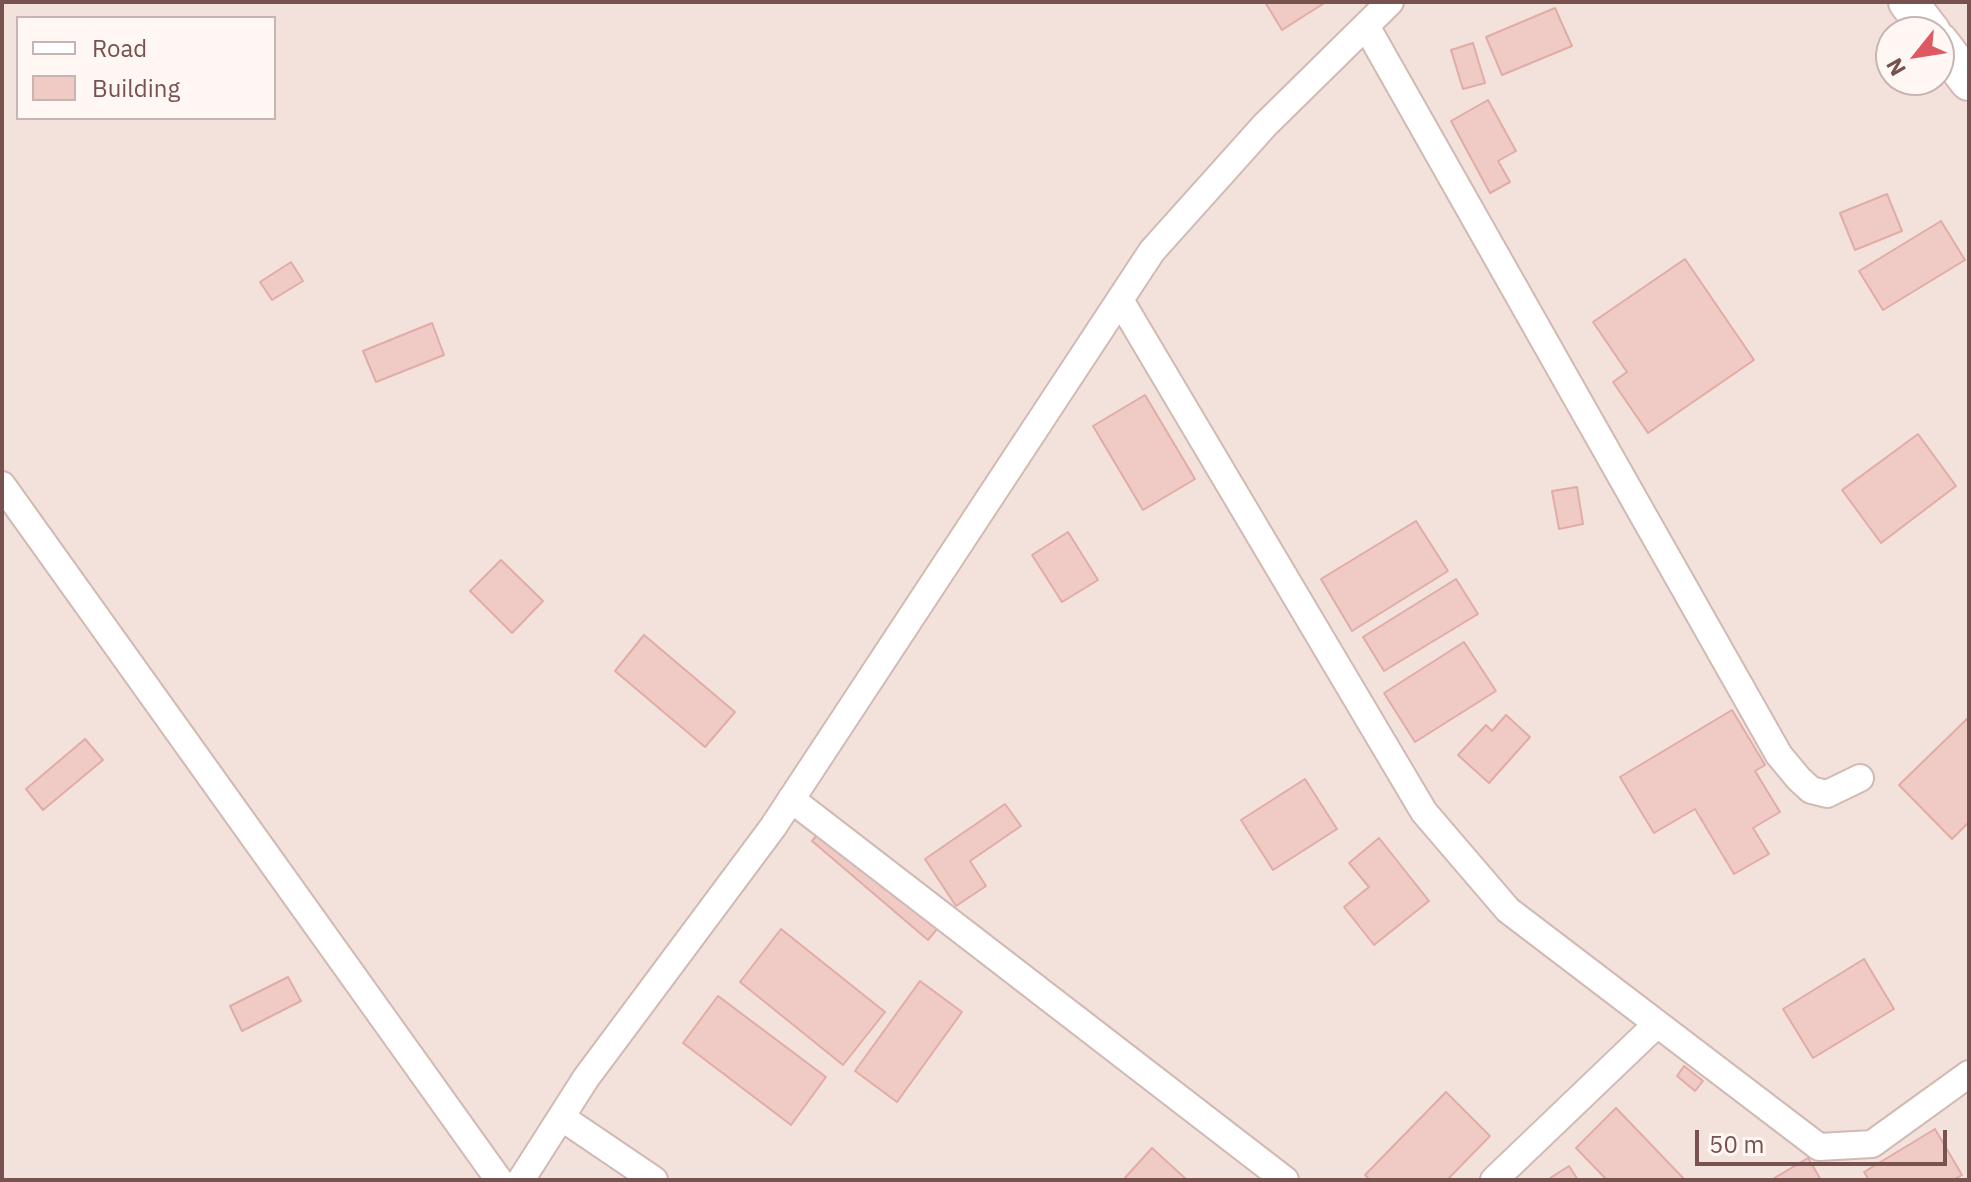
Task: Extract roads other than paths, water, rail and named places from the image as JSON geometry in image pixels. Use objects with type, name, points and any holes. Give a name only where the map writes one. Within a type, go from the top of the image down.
[{"type":"street","points":[[521,1180],[586,1078],[773,827],[1152,251],[1265,125],[1390,2]]},
{"type":"street","points":[[1366,26],[1779,755],[1811,790],[1827,794],[1860,778]]},
{"type":"street","points":[[1955,63],[1969,81]]},
{"type":"street","points":[[1120,300],[1424,812],[1508,910],[1819,1147],[1872,1144],[1969,1074]]},
{"type":"street","points":[[2,485],[499,1180]]},
{"type":"street","points":[[791,799],[1285,1180]]},
{"type":"street","points":[[1494,1180],[1657,1024]]},
{"type":"street","points":[[561,1117],[654,1180]]}]
